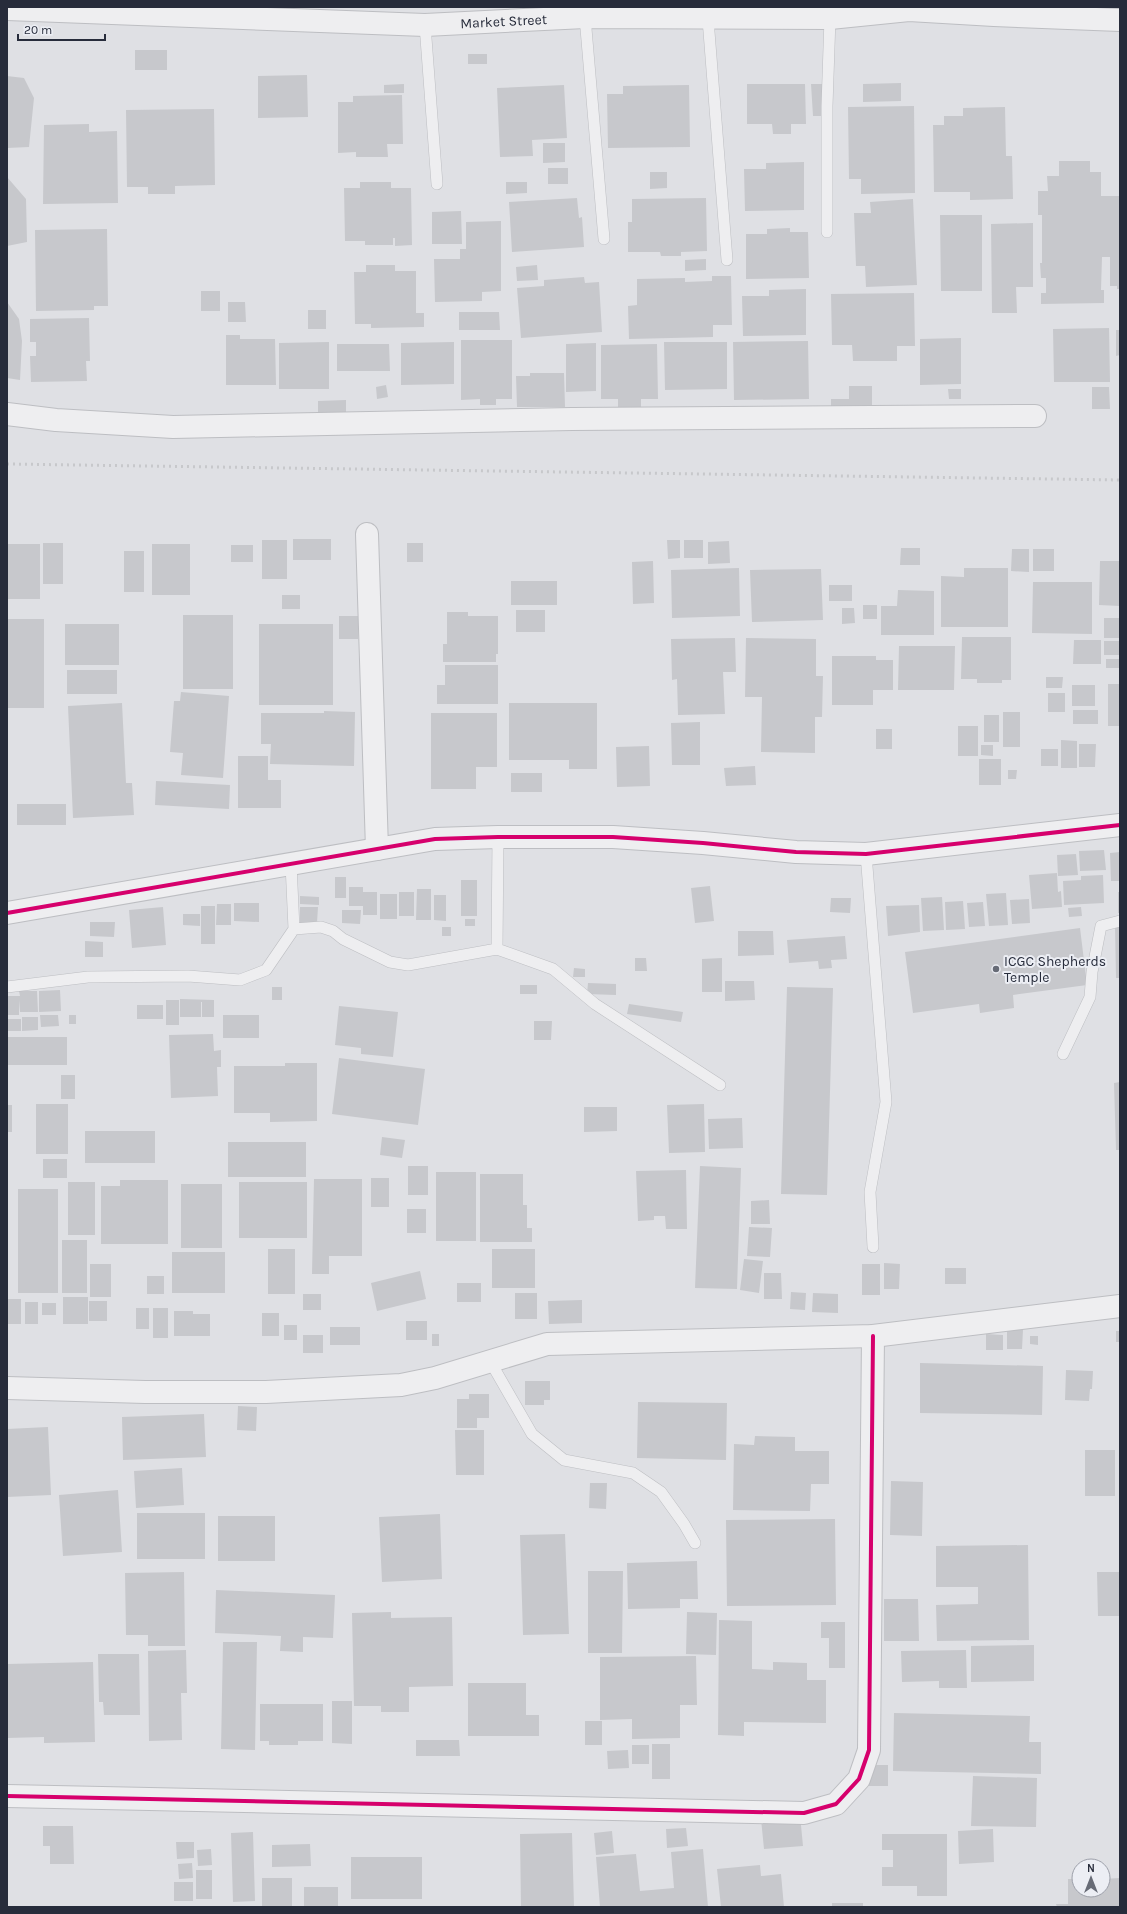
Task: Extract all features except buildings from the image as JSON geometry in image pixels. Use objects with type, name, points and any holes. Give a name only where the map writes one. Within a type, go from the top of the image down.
[{"type":"street","name":"Market Street","points":[[7,9],[425,25],[585,17],[708,19],[830,18],[909,10],[1001,16],[1120,20]]},
{"type":"street","points":[[7,414],[56,420],[173,426],[580,419],[1035,416]]},
{"type":"street","points":[[367,534],[377,849]]},
{"type":"street","points":[[7,913],[435,839],[498,837],[613,837],[703,843],[796,852],[866,854],[1120,825]]},
{"type":"street","points":[[7,1388],[145,1392],[266,1392],[401,1385],[435,1378],[547,1344],[873,1336],[1120,1306]]},
{"type":"street","points":[[7,1796],[804,1813],[836,1804],[860,1779],[869,1750],[873,1336]]},
{"type":"lane","points":[[585,17],[604,239]]},
{"type":"lane","points":[[827,232],[827,106],[830,18]]},
{"type":"lane","points":[[708,19],[727,260]]},
{"type":"lane","points":[[425,25],[438,184]]},
{"type":"lane","points":[[498,837],[498,949]]},
{"type":"lane","points":[[866,854],[886,1102],[870,1192],[873,1247]]},
{"type":"lane","points":[[7,988],[88,977],[188,976],[240,980],[266,970],[294,929],[291,864]]},
{"type":"lane","points":[[1063,1054],[1090,997],[1092,972],[1102,926],[1120,921]]},
{"type":"lane","points":[[294,929],[321,927],[333,931],[343,939],[390,962],[408,965],[498,949],[553,969],[595,1004],[720,1084]]},
{"type":"lane","points":[[490,1361],[532,1434],[564,1460],[633,1473],[661,1492],[684,1524],[695,1543]]},
{"type":"railway","points":[[7,464],[1120,480]]},
{"type":"cycle path","points":[[7,913],[435,839],[498,837],[613,837],[703,843],[796,852],[866,854],[1120,825]]},
{"type":"cycle path","points":[[7,1796],[804,1813],[836,1804],[859,1779],[869,1750],[873,1336]]},
{"type":"place","name":"ICGC Shepherds Temple","points":[[996,969]]}]
